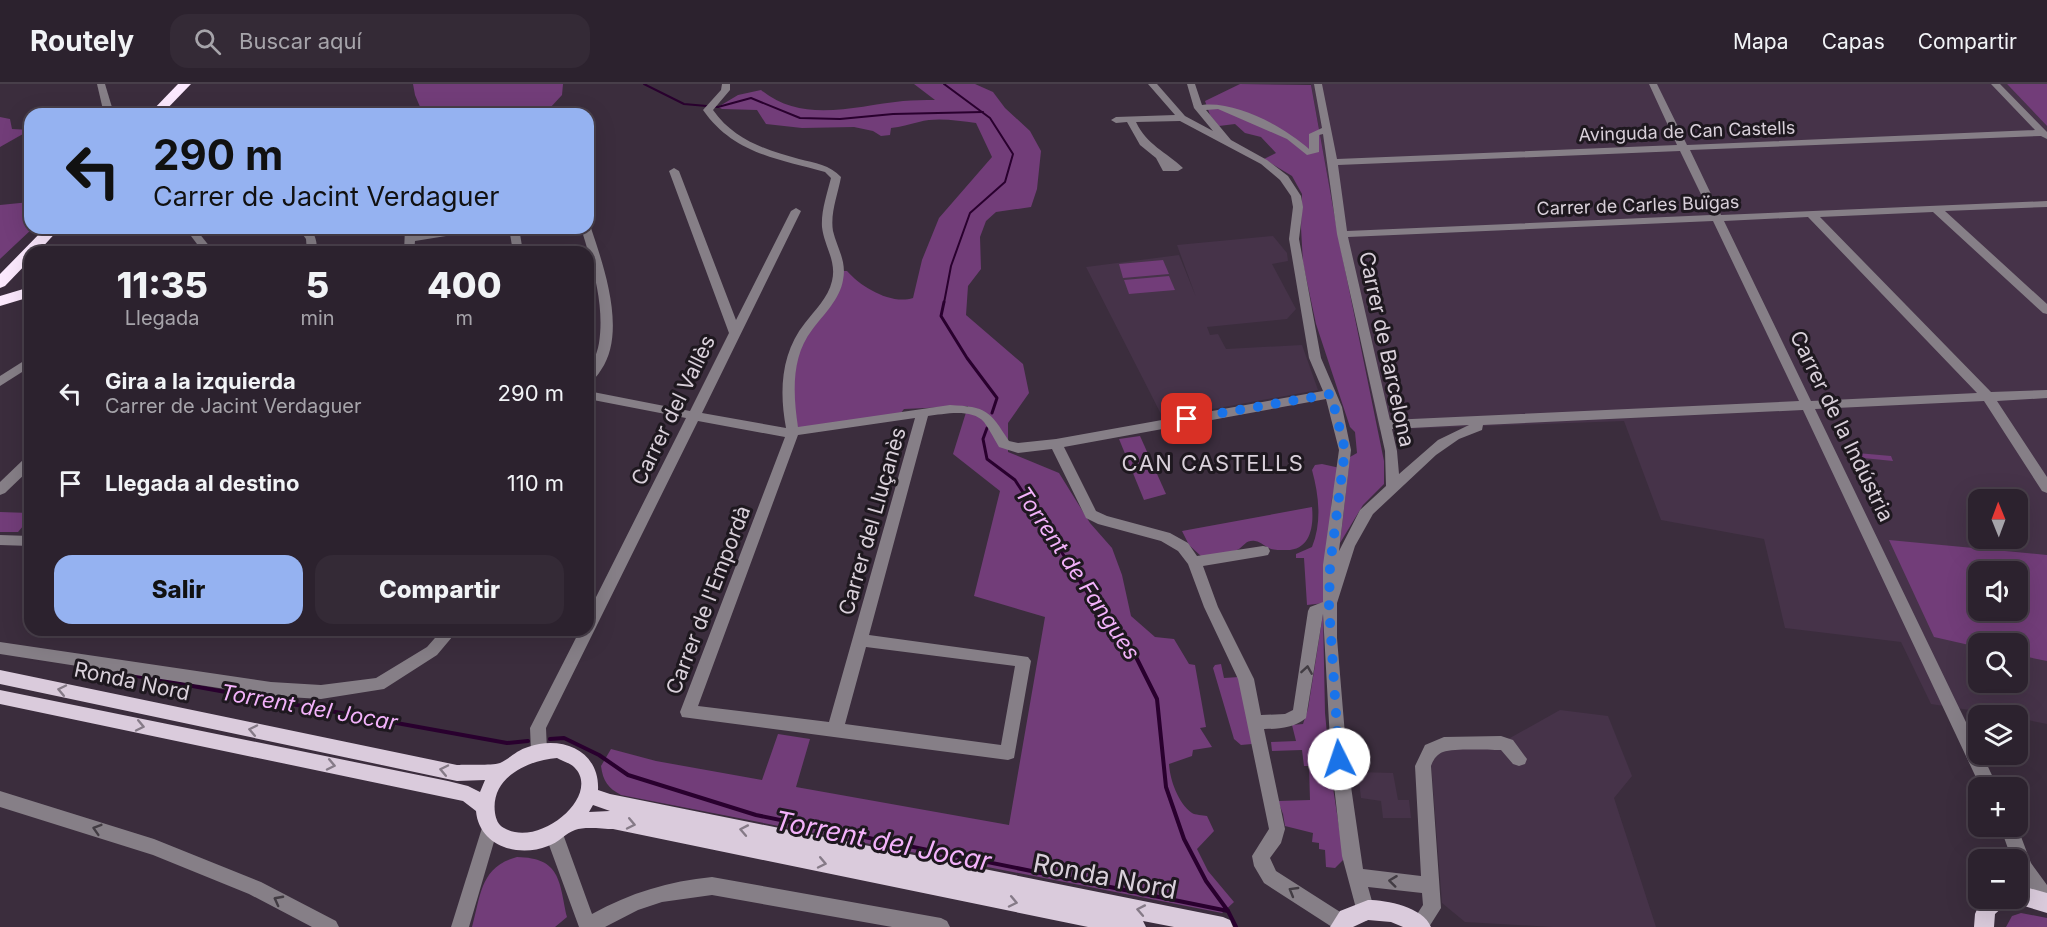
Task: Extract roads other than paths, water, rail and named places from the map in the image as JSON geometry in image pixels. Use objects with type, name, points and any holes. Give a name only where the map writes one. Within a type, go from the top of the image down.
[{"type":"highway","points":[[161,108],[185,84]]},
{"type":"highway","points":[[170,108],[193,84]]},
{"type":"highway","points":[[37,246],[49,234]]},
{"type":"highway","points":[[0,268],[24,259]]},
{"type":"highway","points":[[24,259],[19,274],[24,280]]},
{"type":"highway","points":[[0,290],[24,259]]},
{"type":"highway","points":[[0,283],[24,259]]},
{"type":"highway","points":[[0,300],[24,294]]},
{"type":"main road","name":"Ronda Nord","points":[[0,677],[457,773],[502,771]]},
{"type":"main road","name":"Ronda Nord","points":[[0,697],[448,789],[468,794],[484,806]]},
{"type":"main road","points":[[559,750],[572,754],[582,761],[590,778],[589,795],[573,821],[554,834],[539,841],[527,843],[510,841],[497,835],[490,828],[484,806],[488,791],[502,771],[524,757],[539,751],[559,750]]},
{"type":"main road","name":"Ronda Nord","points":[[589,795],[610,803],[1221,927]]},
{"type":"main road","name":"Ronda Nord","points":[[573,821],[613,820],[1136,927]]},
{"type":"main road","points":[[2028,897],[2047,901]]},
{"type":"main road","points":[[1983,926],[1987,909]]},
{"type":"main road","points":[[1341,925],[1352,916],[1366,912],[1391,911],[1420,926]]},
{"type":"street","points":[[101,84],[107,108]]},
{"type":"street","points":[[1152,84],[1176,118]]},
{"type":"street","points":[[1191,84],[1199,108],[1234,147]]},
{"type":"street","name":"Carrer de Barcelona","points":[[1318,84],[1333,162],[1342,234],[1391,451],[1393,488]]},
{"type":"street","name":"Carrer de la Indústria","points":[[1653,84],[1985,777]]},
{"type":"street","points":[[1995,84],[2045,135]]},
{"type":"street","points":[[726,85],[708,110],[713,119],[723,128],[766,153],[828,170],[836,177],[828,209],[828,230],[839,271],[832,295],[795,347],[791,367],[788,414],[793,433]]},
{"type":"street","points":[[1199,108],[1218,106],[1228,108],[1290,137],[1307,152],[1316,150],[1314,134],[1327,129]]},
{"type":"street","points":[[1116,120],[1176,118],[1264,162],[1284,178],[1296,196],[1298,207],[1294,239],[1299,271],[1316,358],[1331,394],[1345,450],[1330,566],[1329,606],[1339,759],[1351,856],[1366,912]]},
{"type":"street","points":[[1130,119],[1137,137],[1160,156]]},
{"type":"street","name":"Avinguda de Can Castells","points":[[1333,162],[2045,135]]},
{"type":"street","points":[[674,171],[735,333]]},
{"type":"street","name":"Carrer de Carles Buïgas","points":[[1342,234],[2047,204]]},
{"type":"street","points":[[1935,208],[2047,310]]},
{"type":"street","name":"Carrer del Vallès","points":[[594,617],[796,211]]},
{"type":"street","points":[[1810,214],[1988,397],[2047,488]]},
{"type":"street","points":[[195,234],[204,246]]},
{"type":"street","points":[[594,254],[599,270],[606,318],[601,360],[594,370]]},
{"type":"street","points":[[0,382],[24,365]]},
{"type":"street","points":[[594,396],[793,433],[950,409],[969,410],[987,417],[1004,444],[1018,448],[1056,444],[1331,394]]},
{"type":"street","points":[[1385,425],[2047,394]]},
{"type":"street","name":"Carrer del Lluçanès","points":[[860,640],[1023,661],[1008,753],[835,730],[923,413]]},
{"type":"street","points":[[1329,606],[1340,569],[1358,524],[1366,511],[1393,488],[1414,465],[1464,430],[1506,420]]},
{"type":"street","name":"Carrer de l'Empordà","points":[[793,433],[688,712],[835,730]]},
{"type":"street","points":[[1056,444],[1091,514],[1103,520],[1165,537],[1183,547],[1194,562],[1211,607],[1246,679],[1277,829],[1275,837],[1263,850],[1261,856],[1263,866],[1270,878],[1341,925]]},
{"type":"street","points":[[0,490],[24,467]]},
{"type":"street","points":[[0,540],[24,541]]},
{"type":"street","points":[[1194,562],[1263,551]]},
{"type":"street","points":[[1255,722],[1288,721],[1296,718],[1300,713],[1315,611],[1329,606]]},
{"type":"street","points":[[5,649],[271,689],[321,692],[379,684],[432,651],[446,636]]},
{"type":"street","name":"Carrer del Vallès","points":[[539,751],[538,728],[584,636]]},
{"type":"street","points":[[1420,926],[1432,908],[1422,766],[1425,755],[1437,746],[1448,743],[1493,743],[1507,745],[1519,759]]},
{"type":"street","points":[[0,799],[154,847],[255,888],[330,927]]},
{"type":"street","points":[[460,927],[490,828]]},
{"type":"street","points":[[554,834],[588,927],[645,897],[680,888],[712,886],[940,927]]},
{"type":"street","points":[[2028,874],[2047,901]]},
{"type":"street","points":[[1356,877],[1431,886]]},
{"type":"waterway","points":[[644,84],[684,104],[718,107],[751,98],[800,118],[840,119],[893,114],[982,112]]},
{"type":"waterway","name":"Torrent de Fangues","points":[[944,84],[982,112]]},
{"type":"waterway","name":"Torrent de Fangues","points":[[944,303],[951,266],[970,213],[1005,182],[1013,154],[990,118],[982,112]]},
{"type":"waterway","name":"Torrent de Fangues","points":[[944,302],[941,316],[967,358],[997,398],[992,413]]},
{"type":"waterway","name":"Torrent de Fangues","points":[[987,428],[983,439],[987,459],[1015,480],[1079,579]]},
{"type":"waterway","name":"Torrent de Fangues","points":[[1078,578],[1131,647],[1157,699],[1166,787],[1184,839],[1206,881],[1228,911]]},
{"type":"waterway","name":"Torrent del Jocar","points":[[115,672],[507,743],[528,741]]},
{"type":"waterway","name":"Torrent del Jocar","points":[[550,739],[564,738],[599,755],[628,775],[756,815],[1228,911]]},
{"type":"waterway","name":"Torrent de Fangues","points":[[1228,911],[1236,927]]},
{"type":"district","name":"CAN CASTELLS","points":[[1213,463]]}]
